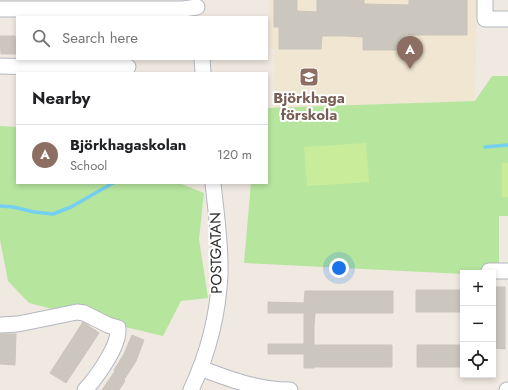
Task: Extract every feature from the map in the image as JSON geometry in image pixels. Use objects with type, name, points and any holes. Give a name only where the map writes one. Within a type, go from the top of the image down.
[{"type":"street","points":[[484,0],[484,19],[508,19]]},
{"type":"street","points":[[0,9],[127,10],[198,8]]},
{"type":"street","points":[[202,60],[204,72]]},
{"type":"street","points":[[0,66],[38,67],[47,65],[128,68]]},
{"type":"street","name":"POSTGATAN","points":[[191,390],[213,328],[220,275],[213,186]]},
{"type":"street","points":[[496,271],[508,271]]},
{"type":"street","points":[[0,325],[18,324],[77,312],[84,313],[108,325],[118,328],[117,338],[109,355],[98,374],[85,390]]},
{"type":"street","points":[[200,368],[256,388],[290,390]]},
{"type":"shaded area","points":[[269,0],[477,0],[475,101],[274,108],[274,49],[269,48]]},
{"type":"green space","points":[[492,76],[508,76],[508,216],[499,216],[499,276],[496,274],[496,270],[460,270],[460,274],[244,263],[251,184],[268,184],[268,108],[475,101]]},
{"type":"green space","points":[[0,126],[16,127],[16,184],[182,184],[204,193],[199,239],[208,298],[181,301],[163,336],[29,303],[8,281],[0,240]]},
{"type":"green space","points":[[366,143],[369,182],[307,186],[304,147]]},
{"type":"green space","points":[[502,163],[508,163],[508,197],[502,197]]},
{"type":"building","points":[[274,0],[297,0],[297,11],[317,12],[317,0],[364,0],[364,4],[409,5],[409,0],[467,0],[467,35],[405,35],[405,50],[363,50],[363,37],[345,36],[322,36],[321,49],[279,49],[279,27],[274,27]]},
{"type":"building","points":[[0,36],[15,36],[16,54],[1,54]]},
{"type":"building","points":[[496,287],[505,287],[505,349],[496,348]]},
{"type":"building","points":[[416,290],[460,290],[460,312],[416,312]]},
{"type":"building","points":[[305,291],[393,291],[393,313],[315,313],[314,326],[314,345],[392,345],[392,367],[304,368],[304,354],[268,354],[268,344],[304,344],[304,313],[268,313],[268,302],[304,303]]},
{"type":"building","points":[[83,322],[99,333],[66,383],[50,373]]},
{"type":"building","points":[[0,334],[16,334],[15,365],[0,364]]},
{"type":"building","points":[[132,335],[144,340],[136,361],[119,390],[102,390],[115,371],[114,370],[124,354]]},
{"type":"building","points":[[417,345],[460,345],[460,367],[417,367]]},
{"type":"waterway","points":[[485,147],[508,145]]},
{"type":"waterway","points":[[0,206],[53,214],[71,207],[111,184]]},
{"type":"place","name":"Björkhagaskolan","points":[[410,69]]},
{"type":"place","name":"Björkhaga förskola","points":[[309,77]]}]
